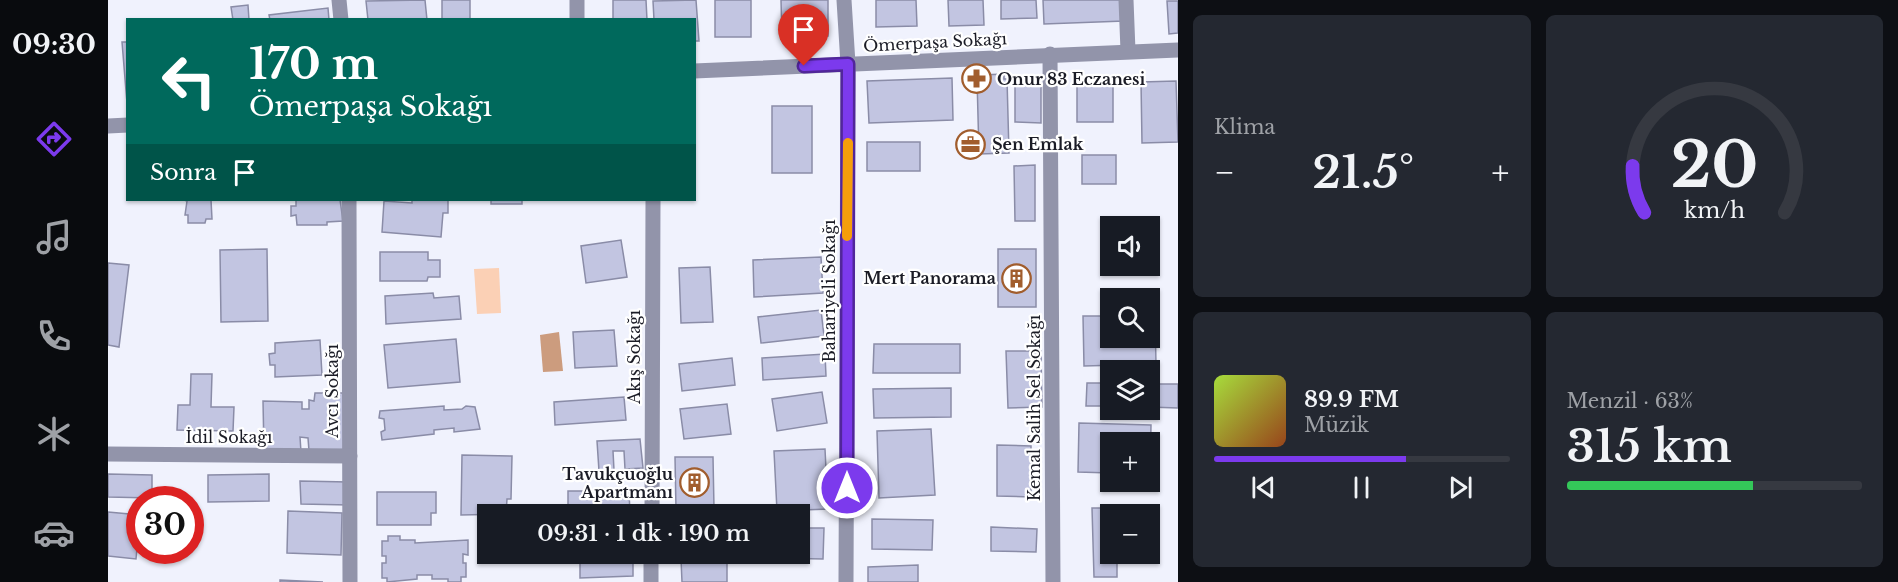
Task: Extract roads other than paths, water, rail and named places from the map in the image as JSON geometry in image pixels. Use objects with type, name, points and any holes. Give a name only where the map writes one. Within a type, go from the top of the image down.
[{"type":"street","points":[[339,0],[341,18]]},
{"type":"street","points":[[577,0],[577,18]]},
{"type":"street","name":"Bahariyeli Sokağı","points":[[844,0],[848,64],[846,582]]},
{"type":"street","points":[[1126,0],[1128,51]]},
{"type":"street","name":"Ömerpaşa Sokağı","points":[[696,71],[1178,50]]},
{"type":"street","name":"Kemal Salih Sel Sokağı","points":[[1050,54],[1053,582]]},
{"type":"street","points":[[108,126],[126,125]]},
{"type":"street","name":"Avcı Sokağı","points":[[349,201],[350,582]]},
{"type":"street","name":"Akış Sokağı","points":[[651,504],[653,201]]},
{"type":"street","name":"İdil Sokağı","points":[[108,454],[350,456]]},
{"type":"street","points":[[651,564],[651,582]]},
{"type":"place","name":"Onur 83 Eczanesi","points":[[976,79]]},
{"type":"place","name":"Şen Emlak","points":[[971,144]]},
{"type":"place","name":"Mert Panorama","points":[[1017,278]]},
{"type":"place","name":"Tavukçuoğlu Apartmanı","points":[[694,483]]}]
